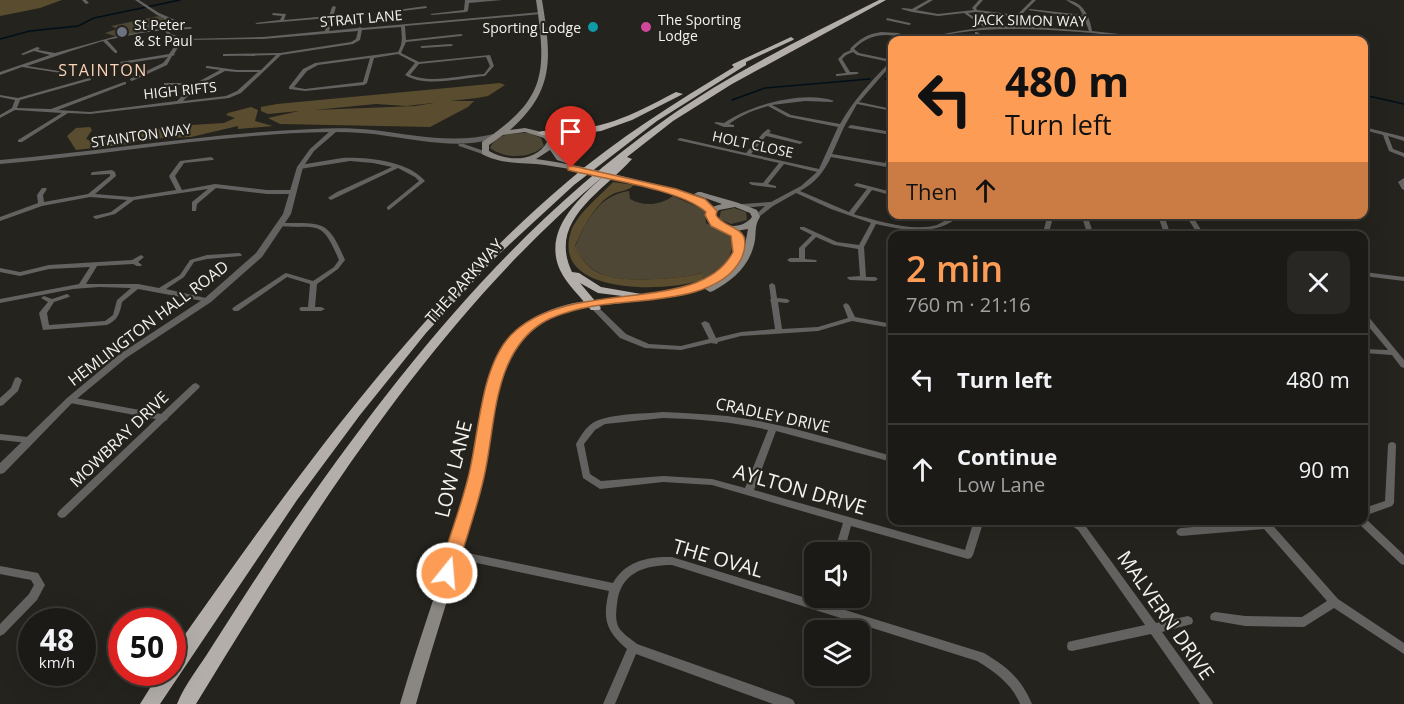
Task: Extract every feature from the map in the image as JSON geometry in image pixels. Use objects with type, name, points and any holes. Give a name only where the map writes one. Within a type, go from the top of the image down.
[{"type":"highway","name":"THE PARKWAY","points":[[186,649],[319,459],[397,360],[477,270],[548,202],[631,135],[696,91],[867,0]]},
{"type":"highway","name":"THE PARKWAY","points":[[186,704],[337,472],[406,380],[468,304],[521,247],[584,187],[644,139],[708,94],[883,0]]},
{"type":"highway","points":[[539,132],[580,134],[611,128],[791,39]]},
{"type":"highway","points":[[593,305],[566,272],[562,261],[559,241],[572,216],[635,153],[708,94]]},
{"type":"highway","points":[[562,261],[591,287],[616,294],[642,297]]},
{"type":"highway","name":"THE PARKWAY","points":[[149,704],[161,686]]},
{"type":"main road","points":[[539,0],[546,69],[541,87],[522,116],[485,144],[484,149],[488,154],[503,160],[537,160],[574,166],[742,206],[754,212],[754,220],[742,228],[728,228],[715,223],[710,215],[712,211]]},
{"type":"main road","points":[[522,116],[522,123],[549,139],[550,146],[560,158],[574,166]]},
{"type":"main road","points":[[498,135],[519,130],[539,132]]},
{"type":"main road","points":[[517,160],[538,155],[550,146]]},
{"type":"main road","points":[[652,185],[691,197],[712,211]]},
{"type":"main road","points":[[712,211],[730,204]]},
{"type":"main road","name":"LOW LANE","points":[[593,305],[672,300],[716,286],[732,275],[745,261],[754,220]]},
{"type":"main road","name":"LOW LANE","points":[[408,704],[476,477],[494,384],[508,348],[521,332],[538,320],[593,305],[687,290],[707,282],[724,272],[736,259],[740,244],[739,238],[728,228]]},
{"type":"street","points":[[137,0],[148,9],[174,21],[174,25],[166,30]]},
{"type":"street","points":[[417,0],[433,10],[430,22]]},
{"type":"street","points":[[912,11],[931,0]]},
{"type":"street","points":[[975,11],[974,8],[981,0]]},
{"type":"street","points":[[1018,16],[1034,0]]},
{"type":"street","points":[[1068,0],[1081,7],[1091,30]]},
{"type":"street","points":[[432,14],[466,11],[467,1],[502,1]]},
{"type":"street","points":[[376,24],[378,10],[426,7]]},
{"type":"street","points":[[327,31],[334,8]]},
{"type":"street","points":[[903,9],[938,15],[975,11],[1018,16]]},
{"type":"street","points":[[1030,10],[1086,17]]},
{"type":"street","points":[[273,14],[290,12]]},
{"type":"street","name":"STRAIT LANE","points":[[182,39],[263,38],[541,13]]},
{"type":"street","points":[[964,13],[984,26]]},
{"type":"street","points":[[281,21],[283,14]]},
{"type":"street","points":[[1018,16],[1021,29]]},
{"type":"street","points":[[257,22],[331,17]]},
{"type":"street","points":[[887,19],[909,24]]},
{"type":"street","points":[[267,31],[271,21]]},
{"type":"street","points":[[853,51],[854,46],[896,21]]},
{"type":"street","points":[[369,25],[383,24]]},
{"type":"street","points":[[399,53],[404,41],[403,25]]},
{"type":"street","points":[[974,27],[992,26]]},
{"type":"street","points":[[0,74],[53,54],[104,41],[190,28]]},
{"type":"street","points":[[224,55],[280,54],[355,42],[358,40],[360,28]]},
{"type":"street","points":[[886,28],[905,36]]},
{"type":"street","name":"JACK SIMON WAY","points":[[937,36],[956,32],[1021,29],[1126,36]]},
{"type":"street","points":[[1081,29],[1100,30]]},
{"type":"street","points":[[132,80],[165,64],[173,55],[182,39],[170,35],[166,30]]},
{"type":"street","points":[[1068,31],[1071,36]]},
{"type":"street","points":[[967,34],[985,32]]},
{"type":"street","points":[[976,33],[981,36]]},
{"type":"street","points":[[404,41],[461,35]]},
{"type":"street","points":[[422,47],[451,46],[448,36]]},
{"type":"street","points":[[94,38],[104,41],[116,52]]},
{"type":"street","points":[[22,54],[39,47]]},
{"type":"street","points":[[34,50],[53,54]]},
{"type":"street","points":[[849,74],[840,59],[853,51],[888,61]]},
{"type":"street","points":[[372,58],[365,83],[305,90],[291,88],[309,67],[332,61],[399,53],[418,63],[488,56],[492,66],[485,75],[422,80],[410,78],[407,75],[408,71],[418,63]]},
{"type":"street","name":"HIGH RIFTS","points":[[14,109],[82,113],[232,96],[280,54]]},
{"type":"street","points":[[122,63],[173,55]]},
{"type":"street","points":[[230,55],[210,67],[224,70],[262,71]]},
{"type":"street","points":[[22,66],[65,73]]},
{"type":"street","points":[[742,206],[772,204],[799,193],[821,171],[842,126],[857,103],[888,66]]},
{"type":"street","points":[[179,102],[197,84],[224,70]]},
{"type":"street","points":[[134,73],[143,76]]},
{"type":"street","points":[[838,75],[857,73]]},
{"type":"street","points":[[53,75],[74,82]]},
{"type":"street","points":[[0,96],[18,99],[89,79]]},
{"type":"street","points":[[50,111],[124,83]]},
{"type":"street","points":[[166,84],[197,84]]},
{"type":"street","points":[[724,125],[741,113],[805,98],[833,99],[826,107]]},
{"type":"street","points":[[0,117],[14,109],[18,99]]},
{"type":"street","points":[[857,103],[888,109]]},
{"type":"street","points":[[770,106],[790,116],[842,126]]},
{"type":"street","points":[[20,141],[68,112]]},
{"type":"street","points":[[716,123],[732,126]]},
{"type":"street","points":[[850,127],[888,133]]},
{"type":"street","points":[[1368,130],[1404,139]]},
{"type":"street","name":"STAINTON WAY","points":[[0,162],[122,150],[233,134],[285,131],[332,132],[466,142],[498,135]]},
{"type":"street","name":"STAINTON WAY","points":[[332,132],[457,145],[488,154]]},
{"type":"street","name":"HEMLINGTON HALL ROAD","points":[[0,470],[70,400],[123,356],[208,300],[259,255],[281,225],[300,166],[312,150],[332,132]]},
{"type":"street","points":[[747,155],[767,132],[789,136],[800,142]]},
{"type":"street","points":[[1385,134],[1391,150],[1404,155]]},
{"type":"street","name":"HOLT CLOSE","points":[[680,140],[821,171]]},
{"type":"street","points":[[828,155],[888,165]]},
{"type":"street","points":[[179,190],[172,176],[182,162],[211,159]]},
{"type":"street","points":[[300,166],[361,159],[398,166],[420,176],[422,181],[389,208]]},
{"type":"street","points":[[765,185],[782,163]]},
{"type":"street","points":[[331,198],[355,183],[377,178],[398,166]]},
{"type":"street","points":[[90,195],[112,176],[112,172],[93,174]]},
{"type":"street","points":[[1404,180],[1401,182],[1404,188]]},
{"type":"street","points":[[752,183],[774,187]]},
{"type":"street","points":[[857,185],[888,193]]},
{"type":"street","points":[[194,210],[194,203],[214,186]]},
{"type":"street","points":[[0,219],[41,204],[90,195],[132,199],[214,186],[267,192],[293,192]]},
{"type":"street","points":[[41,204],[40,195],[44,189]]},
{"type":"street","points":[[851,214],[870,189]]},
{"type":"street","points":[[799,193],[851,214],[912,228],[937,228],[953,219]]},
{"type":"street","points":[[96,217],[113,213],[132,199]]},
{"type":"street","points":[[754,220],[772,204]]},
{"type":"street","points":[[863,279],[861,247],[875,221]]},
{"type":"street","points":[[281,225],[315,226],[330,232],[342,260],[336,268],[314,283],[307,308],[321,309]]},
{"type":"street","points":[[802,228],[814,236],[836,244],[861,247]]},
{"type":"street","points":[[802,260],[802,248],[814,236]]},
{"type":"street","points":[[161,290],[182,276],[192,261],[207,257],[239,255]]},
{"type":"street","points":[[0,270],[20,274],[49,267],[136,264],[141,256]]},
{"type":"street","points":[[790,261],[814,261]]},
{"type":"street","points":[[81,286],[94,266]]},
{"type":"street","points":[[1368,274],[1404,279]]},
{"type":"street","points":[[236,309],[286,275],[314,283]]},
{"type":"street","points":[[850,278],[875,279]]},
{"type":"street","points":[[772,285],[779,331]]},
{"type":"street","points":[[0,301],[81,286],[138,286],[208,300]]},
{"type":"street","points":[[67,296],[48,299],[43,313],[46,328],[112,320],[116,316],[119,301],[138,286]]},
{"type":"street","points":[[773,300],[787,300]]},
{"type":"street","points":[[593,305],[623,336],[648,346],[681,348],[741,334],[818,329],[852,319],[888,325]]},
{"type":"street","points":[[846,305],[852,319]]},
{"type":"street","points":[[1368,322],[1404,365]]},
{"type":"street","points":[[705,323],[714,342]]},
{"type":"street","points":[[1368,351],[1393,353]]},
{"type":"street","points":[[0,403],[15,389],[18,380]]},
{"type":"street","name":"MOWBRAY DRIVE","points":[[62,514],[196,386]]},
{"type":"street","points":[[70,400],[164,418]]},
{"type":"street","name":"CRADLEY DRIVE","points":[[586,476],[580,444],[595,425],[609,420],[641,416],[701,415],[772,428],[888,458]]},
{"type":"street","points":[[748,493],[772,428]]},
{"type":"street","points":[[0,437],[28,440]]},
{"type":"street","points":[[1368,511],[1389,503],[1392,445]]},
{"type":"street","name":"AYLTON DRIVE","points":[[586,476],[600,485],[685,479],[712,482],[968,555],[977,525]]},
{"type":"street","points":[[842,542],[848,521]]},
{"type":"street","name":"MALVERN DRIVE","points":[[1078,525],[1207,704]]},
{"type":"street","points":[[1181,532],[1246,525]]},
{"type":"street","points":[[1266,525],[1334,602],[1404,649]]},
{"type":"street","points":[[1366,525],[1404,561]]},
{"type":"street","points":[[453,554],[614,588],[609,616],[617,634],[633,648],[789,704]]},
{"type":"street","name":"THE OVAL","points":[[614,588],[633,567],[653,560],[672,561],[804,597]]},
{"type":"street","points":[[0,570],[34,576],[40,585],[33,597],[0,631]]},
{"type":"street","points":[[1215,616],[1245,621],[1304,622],[1334,602]]},
{"type":"street","name":"THE OVAL","points":[[841,608],[980,657],[1002,669],[1021,691],[1026,704]]},
{"type":"street","points":[[1072,646],[1188,621]]},
{"type":"street","points":[[609,704],[633,648]]},
{"type":"shaded area","points":[[0,0],[62,0],[40,8],[0,16]]},
{"type":"shaded area","points":[[159,16],[173,21],[173,24],[118,37],[105,33],[117,29],[111,26]]},
{"type":"shaded area","points":[[500,83],[505,85],[488,96],[450,101],[474,101],[468,107],[430,127],[280,124],[268,118],[299,111],[268,114],[261,111],[261,107],[277,104]],"holes":[[[436,103],[415,106],[314,110],[376,104],[406,106]]]},
{"type":"shaded area","points":[[251,107],[258,110],[255,121],[273,126],[238,129],[238,126],[191,137],[143,139],[129,144],[76,150],[67,136],[76,128],[90,127],[92,130],[86,139],[95,142],[174,126],[224,123],[235,118],[226,115],[228,113]]},
{"type":"shaded area","points":[[529,133],[541,138],[544,146],[532,153],[517,156],[502,154],[490,148],[501,137]]},
{"type":"shaded area","points":[[613,182],[634,185],[607,198],[586,224],[575,246],[586,264],[599,273],[626,279],[680,277],[703,273],[702,280],[664,287],[617,285],[596,279],[579,269],[570,255],[572,228],[588,207]]},
{"type":"shaded area","points":[[629,191],[630,199],[635,202],[658,203],[673,196],[705,210],[706,223],[728,234],[732,240],[728,259],[702,280],[702,273],[680,277],[626,279],[604,275],[594,270],[583,260],[575,247],[595,211],[609,198]]},
{"type":"shaded area","points":[[734,208],[746,212],[747,220],[731,224],[719,219],[721,211]]},
{"type":"waterway","points":[[0,39],[30,31],[78,26],[94,18],[180,0]]},
{"type":"waterway","points":[[732,100],[765,88],[870,79]]},
{"type":"waterway","points":[[1368,96],[1404,104]]},
{"type":"place","name":"Sporting Lodge","points":[[593,27]]},
{"type":"place","name":"The Sporting Lodge","points":[[646,27]]},
{"type":"place","name":"St Peter & St Paul","points":[[122,32]]},
{"type":"district","name":"STAINTON","points":[[103,70]]},
{"type":"route","points":[[447,573],[476,477],[494,384],[502,361],[514,339],[528,326],[547,315],[564,309],[608,300],[678,292],[697,286],[717,277],[736,259],[740,244],[739,238],[728,228],[715,223],[711,219],[712,211],[701,201],[571,168]]}]
